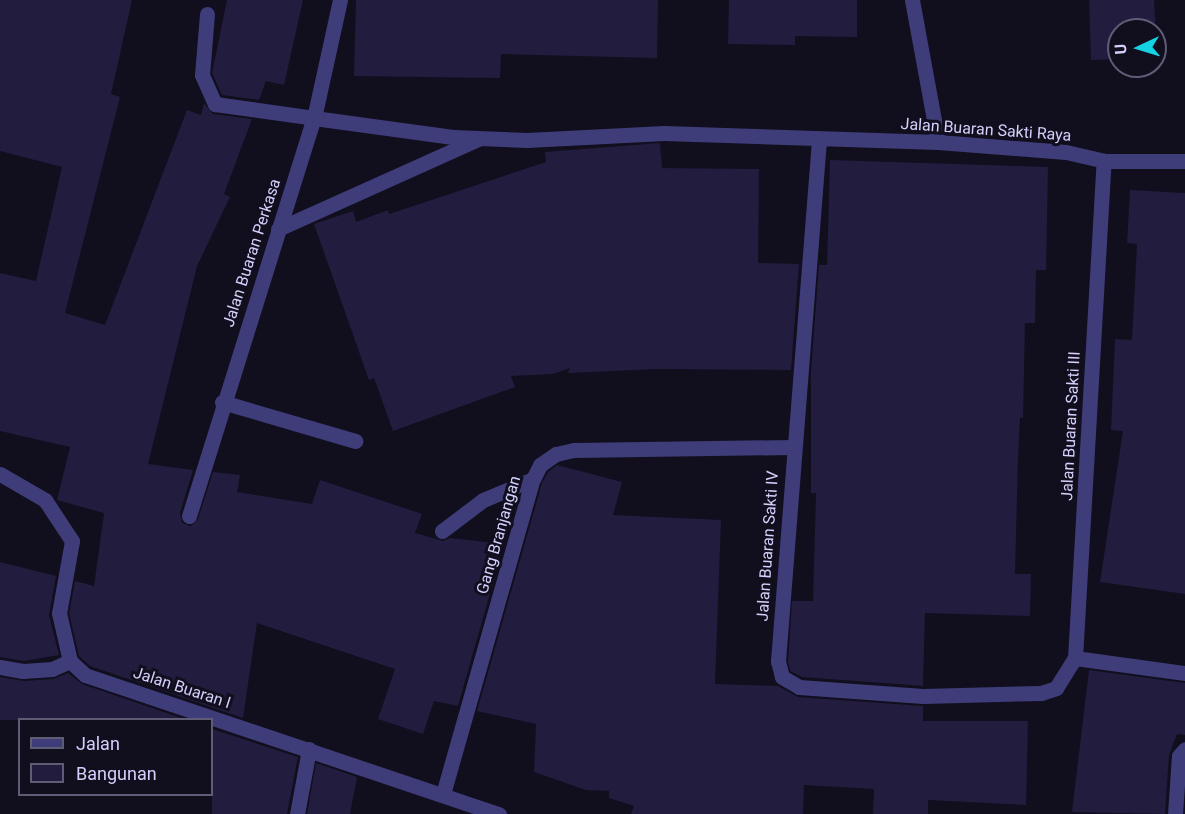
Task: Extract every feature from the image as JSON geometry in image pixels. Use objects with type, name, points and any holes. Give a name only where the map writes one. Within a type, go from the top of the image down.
[{"type":"street","name":"Jalan Buaran Perkasa","points":[[189,516],[222,402],[314,118],[340,0]]},
{"type":"street","points":[[912,0],[938,142]]},
{"type":"street","name":"Jalan Buaran Sakti Raya","points":[[207,14],[202,75],[215,104],[395,131],[482,138],[527,140],[664,133],[819,140],[938,142],[1066,152],[1104,161],[1185,161]]},
{"type":"street","points":[[278,229],[482,138]]},
{"type":"street","name":"Jalan Buaran Sakti IV","points":[[819,140],[793,447],[778,661],[782,677],[799,687],[923,696],[1041,693],[1056,688]]},
{"type":"street","name":"Jalan Buaran Sakti III","points":[[1056,688],[1075,658],[1104,161]]},
{"type":"street","points":[[222,402],[355,441]]},
{"type":"street","name":"Gang Branjangan","points":[[443,794],[533,479],[548,459],[574,450],[793,447]]},
{"type":"street","points":[[0,474],[45,500],[72,540],[59,613],[70,661],[52,669],[23,671],[0,667]]},
{"type":"street","points":[[442,531],[483,500],[533,479]]},
{"type":"street","points":[[1075,658],[1185,674]]},
{"type":"street","name":"Jalan Buaran I","points":[[70,661],[85,675],[499,814]]},
{"type":"street","points":[[297,814],[309,749]]},
{"type":"street","points":[[1175,814],[1179,756],[1185,749]]},
{"type":"building","points":[[0,0],[132,0],[111,94],[120,97],[65,313],[105,325],[187,110],[201,115],[204,103],[213,114],[252,119],[224,194],[230,197],[197,266],[148,464],[193,470],[180,513],[182,523],[191,526],[198,519],[213,472],[240,475],[237,492],[312,504],[320,480],[422,514],[415,533],[443,541],[450,538],[504,544],[458,706],[434,701],[423,734],[378,719],[395,669],[257,623],[243,718],[90,666],[79,656],[69,613],[75,581],[94,586],[104,513],[57,500],[70,447],[0,431],[0,273],[36,281],[62,167],[0,151]]},
{"type":"building","points":[[227,0],[303,0],[284,85],[266,81],[259,100],[222,95],[212,73]]},
{"type":"building","points":[[356,0],[658,0],[657,58],[501,54],[500,78],[354,76]]},
{"type":"building","points":[[729,0],[857,0],[857,37],[795,36],[795,45],[728,44]]},
{"type":"building","points":[[1089,0],[1154,0],[1155,18],[1107,18],[1107,59],[1091,60]]},
{"type":"building","points":[[660,143],[662,168],[759,169],[758,263],[799,264],[791,370],[656,369],[568,373],[570,368],[553,374],[511,376],[515,387],[393,431],[374,378],[369,380],[314,224],[353,211],[356,222],[388,210],[389,214],[546,162],[545,152]]},
{"type":"building","points":[[830,160],[1048,167],[1046,270],[1036,270],[1035,323],[1025,323],[1023,418],[1020,417],[1018,457],[1015,574],[1031,574],[1030,616],[925,613],[923,686],[802,677],[790,671],[788,662],[792,601],[813,601],[816,493],[811,493],[811,371],[819,265],[827,265]]},
{"type":"building","points":[[1130,190],[1185,193],[1185,594],[1100,582],[1123,431],[1111,430],[1115,339],[1132,340],[1137,244],[1127,243]]},
{"type":"building","points":[[557,465],[622,482],[613,515],[721,520],[715,684],[778,686],[798,697],[923,706],[923,721],[1028,721],[1026,805],[928,800],[928,814],[873,814],[874,789],[804,785],[803,814],[631,814],[634,806],[609,798],[609,791],[586,790],[534,772],[536,724],[477,711],[542,483],[548,472]]},
{"type":"building","points":[[0,562],[56,576],[49,615],[59,655],[24,661],[0,657]]},
{"type":"building","points":[[1089,670],[1185,683],[1185,735],[1177,734],[1169,755],[1165,814],[1072,812]]},
{"type":"building","points":[[68,673],[82,684],[181,718],[18,718],[18,720],[0,720],[0,677],[24,681],[53,679]]},
{"type":"building","points":[[213,729],[298,757],[287,814],[212,814]]},
{"type":"building","points":[[316,763],[357,777],[350,814],[307,814]]}]
